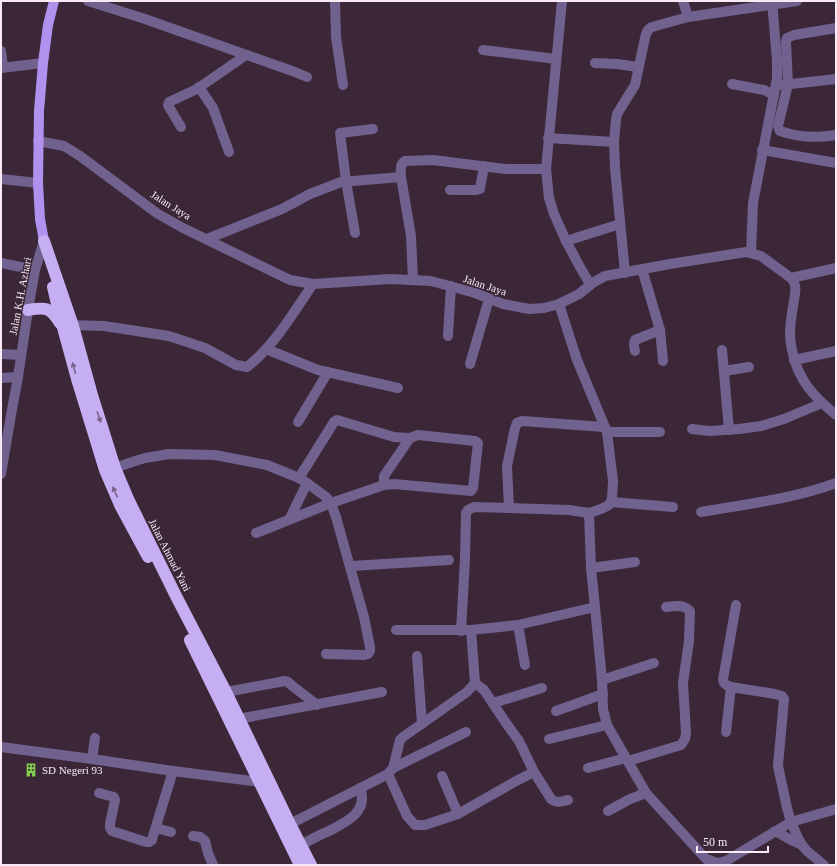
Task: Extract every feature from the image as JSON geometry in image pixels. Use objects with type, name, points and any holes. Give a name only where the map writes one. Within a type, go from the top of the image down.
[{"type":"highway","name":"Jalan Ahmad Yani","points":[[44,241],[68,326],[115,468],[129,501],[226,692],[311,865]]},
{"type":"highway","points":[[28,310],[39,308],[46,309],[54,313],[68,326]]},
{"type":"highway","name":"Jalan Ahmad Yani","points":[[68,326],[77,379],[105,470],[121,507],[162,584],[300,865]]},
{"type":"main road","name":"Jalan Ahmad Yani","points":[[44,241],[40,219],[38,183],[39,111],[48,25],[54,1]]},
{"type":"street","points":[[88,1],[307,77]]},
{"type":"street","points":[[335,1],[336,37],[343,85]]},
{"type":"street","points":[[562,1],[546,169],[549,198],[554,214],[580,268],[590,284]]},
{"type":"street","points":[[683,1],[688,17]]},
{"type":"street","points":[[625,272],[615,168],[614,142],[616,120],[617,114],[635,85],[646,34],[649,28],[688,17],[772,3],[797,1]]},
{"type":"street","points":[[772,3],[777,78],[753,203],[751,253],[761,256],[794,281],[796,290],[790,335],[794,360],[797,369],[814,395],[836,415]]},
{"type":"street","points":[[836,28],[794,35],[787,38],[788,84],[778,126],[778,129],[783,132],[804,136],[836,135]]},
{"type":"street","points":[[483,50],[556,59]]},
{"type":"street","points":[[1,51],[2,67],[43,63]]},
{"type":"street","points":[[181,127],[169,107],[169,102],[199,87],[246,55]]},
{"type":"street","points":[[596,63],[638,67]]},
{"type":"street","points":[[732,84],[764,90],[775,90],[788,84],[836,79]]},
{"type":"street","points":[[199,87],[213,108],[229,152]]},
{"type":"street","points":[[355,233],[340,133],[372,129]]},
{"type":"street","points":[[548,138],[614,142]]},
{"type":"street","name":"Jalan Jaya","points":[[38,141],[64,146],[80,156],[158,214],[183,228],[290,280],[313,284],[390,279],[431,281],[503,304],[530,308],[544,308],[559,304],[579,294],[590,284],[605,276],[746,252],[751,253]]},
{"type":"street","points":[[762,150],[836,162]]},
{"type":"street","points":[[413,280],[411,236],[400,177],[402,163],[405,161],[433,160],[505,169],[546,169]]},
{"type":"street","points":[[450,190],[480,189],[484,166]]},
{"type":"street","points":[[208,239],[341,182],[400,177]]},
{"type":"street","points":[[1,179],[38,183]]},
{"type":"street","points":[[566,240],[620,224]]},
{"type":"street","name":"Jalan K.H. Azhari","points":[[1,473],[3,450],[18,377],[35,270],[44,241]]},
{"type":"street","points":[[1,262],[35,270]]},
{"type":"street","points":[[791,278],[836,268]]},
{"type":"street","points":[[642,269],[660,330],[663,361]]},
{"type":"street","points":[[68,326],[104,326],[169,336],[205,348],[236,365],[247,367],[266,349],[313,284]]},
{"type":"street","points":[[448,336],[450,286]]},
{"type":"street","points":[[470,364],[489,299]]},
{"type":"street","points":[[559,304],[577,360],[606,430],[613,480],[612,499],[609,505],[589,513],[569,510],[474,507],[468,510],[466,513],[465,559],[466,630],[475,683],[484,690],[506,724],[520,741],[534,772],[551,799],[554,802],[568,800]]},
{"type":"street","points":[[635,351],[633,345],[635,340],[660,330]]},
{"type":"street","points":[[266,349],[318,370],[398,388]]},
{"type":"street","points":[[722,350],[729,430]]},
{"type":"street","points":[[794,360],[836,351]]},
{"type":"street","points":[[1,354],[21,356]]},
{"type":"street","points":[[724,370],[749,367]]},
{"type":"street","points":[[298,422],[328,372]]},
{"type":"street","points":[[1,378],[18,377]]},
{"type":"street","points":[[692,429],[709,431],[761,426],[784,419],[822,403]]},
{"type":"street","points":[[256,533],[384,484],[469,492],[472,490],[478,445],[477,441],[418,435],[410,438],[394,437],[336,420],[303,480],[289,520]]},
{"type":"street","points":[[509,508],[507,466],[517,423],[522,421],[606,430],[660,432]]},
{"type":"street","points":[[384,484],[384,476],[410,438]]},
{"type":"street","points":[[115,468],[145,458],[169,454],[215,455],[267,464],[303,480],[326,497],[331,504],[336,517],[364,618],[370,647],[368,654],[326,654]]},
{"type":"street","points":[[701,512],[795,496],[816,491],[836,483]]},
{"type":"street","points":[[611,502],[673,508]]},
{"type":"street","points":[[589,513],[591,568],[602,680],[603,709],[607,725],[646,793],[706,859],[718,863],[726,862],[792,822],[836,809]]},
{"type":"street","points":[[350,566],[449,560]]},
{"type":"street","points":[[591,568],[635,562]]},
{"type":"street","points":[[736,605],[723,680],[724,683],[731,687],[775,694],[782,696],[784,699],[778,766],[792,822],[798,838],[807,851],[824,865]]},
{"type":"street","points":[[588,768],[627,760],[681,745],[685,738],[683,683],[689,642],[690,610],[682,606],[666,607]]},
{"type":"street","points":[[396,630],[466,630],[518,625],[595,607]]},
{"type":"street","points":[[518,625],[525,665]]},
{"type":"street","points":[[417,656],[422,724]]},
{"type":"street","points":[[602,680],[654,663]]},
{"type":"street","points":[[226,692],[285,681],[317,705]]},
{"type":"street","points":[[475,683],[467,692],[400,740],[390,771],[407,816],[415,825],[425,825],[458,814],[534,772]]},
{"type":"street","points":[[726,732],[731,687]]},
{"type":"street","points":[[493,703],[542,688]]},
{"type":"street","points":[[238,719],[382,692]]},
{"type":"street","points":[[556,711],[603,694]]},
{"type":"street","points":[[549,739],[607,725]]},
{"type":"street","points":[[290,824],[466,732]]},
{"type":"street","points":[[92,759],[95,738]]},
{"type":"street","points":[[1,747],[260,782]]},
{"type":"street","points":[[99,793],[114,797],[115,800],[110,824],[110,828],[112,830],[149,842],[152,840],[173,771]]},
{"type":"street","points":[[442,776],[458,814]]},
{"type":"street","points":[[301,845],[346,822],[356,814],[360,808],[362,800],[360,788]]},
{"type":"street","points":[[608,811],[646,793]]},
{"type":"street","points":[[156,828],[171,832]]},
{"type":"street","points":[[775,831],[802,845]]},
{"type":"street","points":[[193,836],[200,837],[205,841],[213,865]]},
{"type":"place","name":"SD Negeri 93","points":[[31,770]]}]
